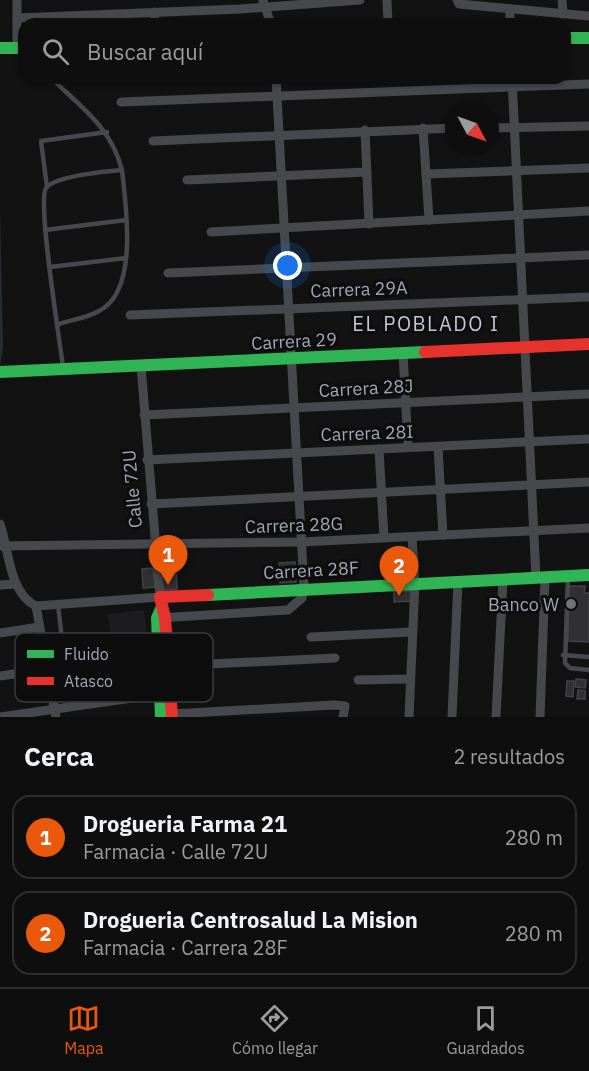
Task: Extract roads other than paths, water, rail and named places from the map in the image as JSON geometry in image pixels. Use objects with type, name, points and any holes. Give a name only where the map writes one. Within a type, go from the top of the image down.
[{"type":"street","points":[[13,48],[17,0]]},
{"type":"street","points":[[17,18],[154,12],[263,3],[360,0]]},
{"type":"street","points":[[387,0],[388,18]]},
{"type":"street","points":[[562,0],[563,14]]},
{"type":"street","points":[[458,2],[589,16]]},
{"type":"street","points":[[263,3],[269,18]]},
{"type":"street","points":[[510,9],[510,18]]},
{"type":"street","points":[[154,12],[154,18]]},
{"type":"street","points":[[571,38],[589,38]]},
{"type":"street","points":[[161,610],[288,610],[298,603],[304,588],[292,408],[276,84]]},
{"type":"street","points":[[121,102],[491,84]]},
{"type":"street","points":[[512,84],[533,530],[541,578],[540,717]]},
{"type":"street","points":[[571,84],[589,84]]},
{"type":"street","points":[[499,128],[589,126]]},
{"type":"street","points":[[423,128],[429,220]]},
{"type":"street","points":[[153,141],[445,128]]},
{"type":"street","points":[[365,130],[369,224]]},
{"type":"street","points":[[426,174],[589,168]]},
{"type":"street","points":[[187,180],[367,172]]},
{"type":"street","points":[[211,232],[589,211]]},
{"type":"street","points":[[168,273],[589,255]]},
{"type":"street","name":"Carrera 29A","points":[[130,315],[589,297]]},
{"type":"street","name":"Carrera 29","points":[[0,372],[589,344]]},
{"type":"street","points":[[403,353],[408,447]]},
{"type":"street","name":"Calle 72U","points":[[141,366],[154,545],[164,633]]},
{"type":"street","name":"Carrera 28J","points":[[144,415],[589,394]]},
{"type":"street","name":"Carrera 28I","points":[[147,460],[589,439]]},
{"type":"street","points":[[438,447],[443,535]]},
{"type":"street","points":[[379,449],[384,538]]},
{"type":"street","points":[[151,504],[589,482]]},
{"type":"street","points":[[0,524],[4,546],[16,584],[25,601],[36,606],[40,633]]},
{"type":"street","name":"Carrera 28G","points":[[4,546],[301,542],[589,528]]},
{"type":"street","points":[[409,717],[415,583],[412,537]]},
{"type":"street","name":"Carrera 28F","points":[[36,606],[161,610],[304,588],[589,576]]},
{"type":"street","points":[[496,717],[503,579]]},
{"type":"street","points":[[452,717],[458,581]]},
{"type":"street","points":[[0,585],[16,584]]},
{"type":"street","name":"Calle 72U","points":[[161,610],[161,633]]},
{"type":"street","points":[[0,633],[39,627]]},
{"type":"street","points":[[311,637],[412,632]]},
{"type":"street","points":[[213,664],[335,658]]},
{"type":"street","points":[[0,675],[15,673]]},
{"type":"street","points":[[358,680],[410,679]]},
{"type":"street","points":[[0,717],[55,712],[113,702]]},
{"type":"street","points":[[168,716],[345,706],[344,717]]},
{"type":"lane","points":[[57,84],[107,132],[116,148],[122,170],[126,220],[126,258],[116,294],[100,311],[58,324]]},
{"type":"lane","points":[[63,370],[45,230],[44,192],[47,187],[41,141],[107,132]]},
{"type":"lane","points":[[47,187],[74,177],[122,170]]},
{"type":"lane","points":[[45,230],[126,220]]},
{"type":"lane","points":[[50,267],[126,258]]},
{"type":"lane","points":[[568,577],[563,655],[565,663],[570,668],[589,670]]},
{"type":"lane","points":[[58,605],[61,633]]},
{"type":"lane","points":[[563,655],[589,657]]},
{"type":"place","name":"Drogueria Farma 21","points":[[168,585]]},
{"type":"place","name":"Drogueria Centrosalud La Mision","points":[[399,596]]},
{"type":"place","name":"Banco W","points":[[571,604]]},
{"type":"district","name":"EL POBLADO I","points":[[426,323]]}]
